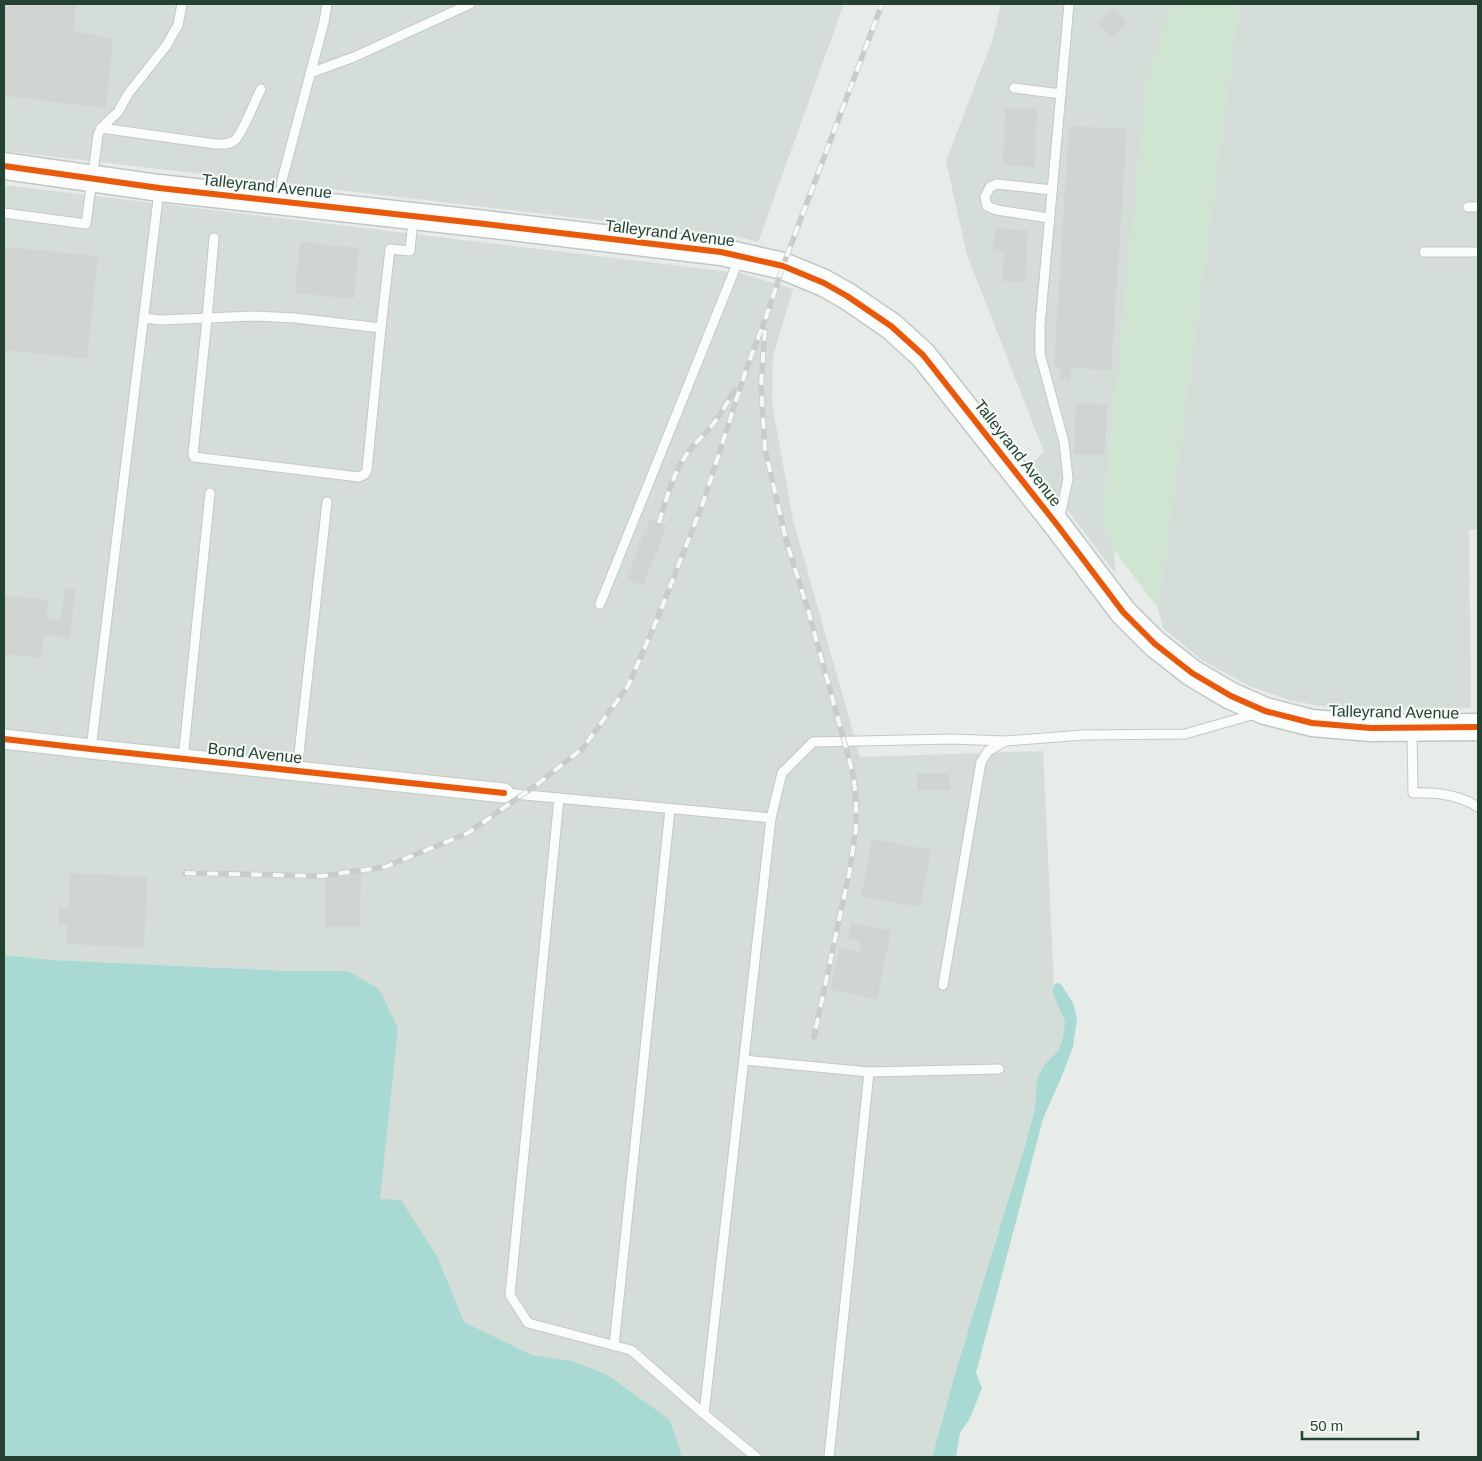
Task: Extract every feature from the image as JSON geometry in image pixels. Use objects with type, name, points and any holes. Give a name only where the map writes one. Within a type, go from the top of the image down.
[{"type":"street","name":"Talleyrand Avenue","points":[[4,166],[159,188],[721,252],[783,266],[824,283],[847,296],[890,326],[923,355],[1058,526],[1123,612],[1155,644],[1192,673],[1231,696],[1265,711],[1312,723],[1371,728],[1478,726]]},
{"type":"street","name":"Bond Avenue","points":[[4,739],[504,793]]},
{"type":"lane","points":[[4,213],[86,224],[98,135],[101,128],[118,112],[128,94],[166,46],[178,25],[182,4]]},
{"type":"lane","points":[[279,201],[282,180],[327,4]]},
{"type":"lane","points":[[310,73],[354,57],[470,4]]},
{"type":"lane","points":[[1058,526],[1068,479],[1064,442],[1040,354],[1040,325],[1069,4]]},
{"type":"lane","points":[[1014,88],[1061,94]]},
{"type":"lane","points":[[101,128],[215,144],[231,142],[240,133],[261,89]]},
{"type":"lane","points":[[1049,218],[996,210],[987,206],[985,197],[990,187],[997,184],[1052,190]]},
{"type":"lane","points":[[91,749],[159,188]]},
{"type":"lane","points":[[1468,207],[1478,207]]},
{"type":"lane","points":[[214,238],[194,457],[359,477],[365,474],[367,470],[390,249],[410,251],[413,216]]},
{"type":"lane","points":[[1424,252],[1478,252]]},
{"type":"lane","points":[[600,604],[740,255]]},
{"type":"lane","points":[[144,318],[161,320],[253,316],[295,318],[381,328]]},
{"type":"lane","points":[[183,759],[210,493]]},
{"type":"lane","points":[[297,771],[327,502]]},
{"type":"lane","points":[[704,1414],[771,818],[782,773],[813,742],[952,739],[1004,741],[1083,735],[1185,734],[1265,711]]},
{"type":"lane","points":[[1412,727],[1413,793],[1424,792],[1454,796],[1478,806]]},
{"type":"lane","points":[[942,985],[981,762],[988,751],[1004,741]]},
{"type":"lane","points":[[504,793],[771,818]]},
{"type":"lane","points":[[559,798],[510,1295],[528,1323],[631,1350],[756,1457]]},
{"type":"lane","points":[[614,1346],[670,809]]},
{"type":"lane","points":[[744,1060],[870,1072],[999,1069]]},
{"type":"lane","points":[[829,1457],[870,1072]]},
{"type":"shaded area","points":[[4,4],[844,4],[758,242],[734,236],[4,151]]},
{"type":"shaded area","points":[[1001,4],[1174,4],[1148,76],[1103,521],[1114,550],[1115,573],[1032,463],[1044,452],[967,255],[946,161],[992,41]]},
{"type":"shaded area","points":[[1239,4],[1478,4],[1478,529],[1469,530],[1471,708],[1359,710],[1320,706],[1289,700],[1249,686],[1202,660],[1163,628],[1158,608]]},
{"type":"shaded area","points":[[4,185],[740,273],[793,289],[773,356],[772,403],[793,520],[860,757],[1043,751],[1054,985],[1052,991],[1065,1022],[1063,1037],[1059,1050],[1044,1065],[1037,1078],[1035,1108],[1027,1139],[957,1367],[932,1457],[682,1457],[670,1420],[572,1361],[532,1355],[464,1322],[438,1258],[379,1199],[398,1028],[348,971],[289,971],[54,960],[4,955]]},
{"type":"green space","points":[[1174,4],[1239,4],[1158,608],[1114,550],[1103,521],[1148,75]]},
{"type":"water","points":[[4,955],[54,960],[289,971],[348,971],[379,989],[398,1028],[380,1199],[401,1200],[438,1258],[464,1322],[532,1355],[572,1361],[606,1374],[670,1420],[682,1457],[4,1457]]},
{"type":"water","points":[[1057,983],[1061,984],[1073,1003],[1077,1018],[1073,1047],[1043,1119],[976,1373],[982,1388],[970,1418],[960,1433],[956,1457],[932,1457],[957,1367],[1027,1139],[1035,1108],[1037,1078],[1044,1065],[1059,1050],[1063,1037],[1065,1022],[1052,991]]},
{"type":"building","points":[[4,4],[76,5],[73,32],[113,38],[106,108],[4,96]]},
{"type":"building","points":[[1113,8],[1127,22],[1112,37],[1098,23]]},
{"type":"building","points":[[1005,108],[1037,109],[1035,167],[1003,165]]},
{"type":"building","points":[[1069,126],[1127,129],[1111,370],[1071,368],[1070,380],[1060,379],[1061,368],[1054,367]]},
{"type":"building","points":[[995,228],[1028,230],[1025,282],[1002,281],[1004,252],[993,251]]},
{"type":"building","points":[[300,242],[359,248],[354,299],[295,293]]},
{"type":"building","points":[[4,247],[98,256],[87,359],[4,350]]},
{"type":"building","points":[[1076,403],[1107,404],[1105,455],[1074,454]]},
{"type":"building","points":[[650,519],[667,526],[643,586],[626,579]]},
{"type":"building","points":[[65,588],[75,589],[70,638],[44,635],[41,658],[4,654],[4,595],[48,600],[46,619],[61,620]]},
{"type":"building","points":[[917,773],[950,773],[950,790],[917,790]]},
{"type":"building","points":[[872,839],[931,850],[920,907],[861,897]]},
{"type":"building","points":[[326,872],[361,872],[360,927],[325,927]]},
{"type":"building","points":[[70,873],[147,877],[144,948],[66,944],[67,925],[58,924],[59,906],[69,907]]},
{"type":"building","points":[[851,923],[891,931],[877,999],[830,990],[839,948],[859,952],[861,942],[848,939]]},
{"type":"railway","points":[[185,873],[322,876],[385,867],[468,833],[539,783],[583,748],[628,686],[658,617],[704,500],[747,367],[783,266],[882,4]]},
{"type":"railway","points":[[765,330],[761,385],[765,449],[786,540],[808,610],[848,755],[854,779],[856,803],[856,828],[850,869],[814,1037]]},
{"type":"railway","points":[[659,523],[680,464],[716,421],[734,391]]},
{"type":"cycle path","points":[[4,166],[159,188],[721,252],[783,266],[824,283],[847,296],[891,326],[923,355],[1058,526],[1123,612],[1155,644],[1192,673],[1231,696],[1265,711],[1312,723],[1371,728],[1478,727]]},
{"type":"cycle path","points":[[4,739],[504,793]]}]
